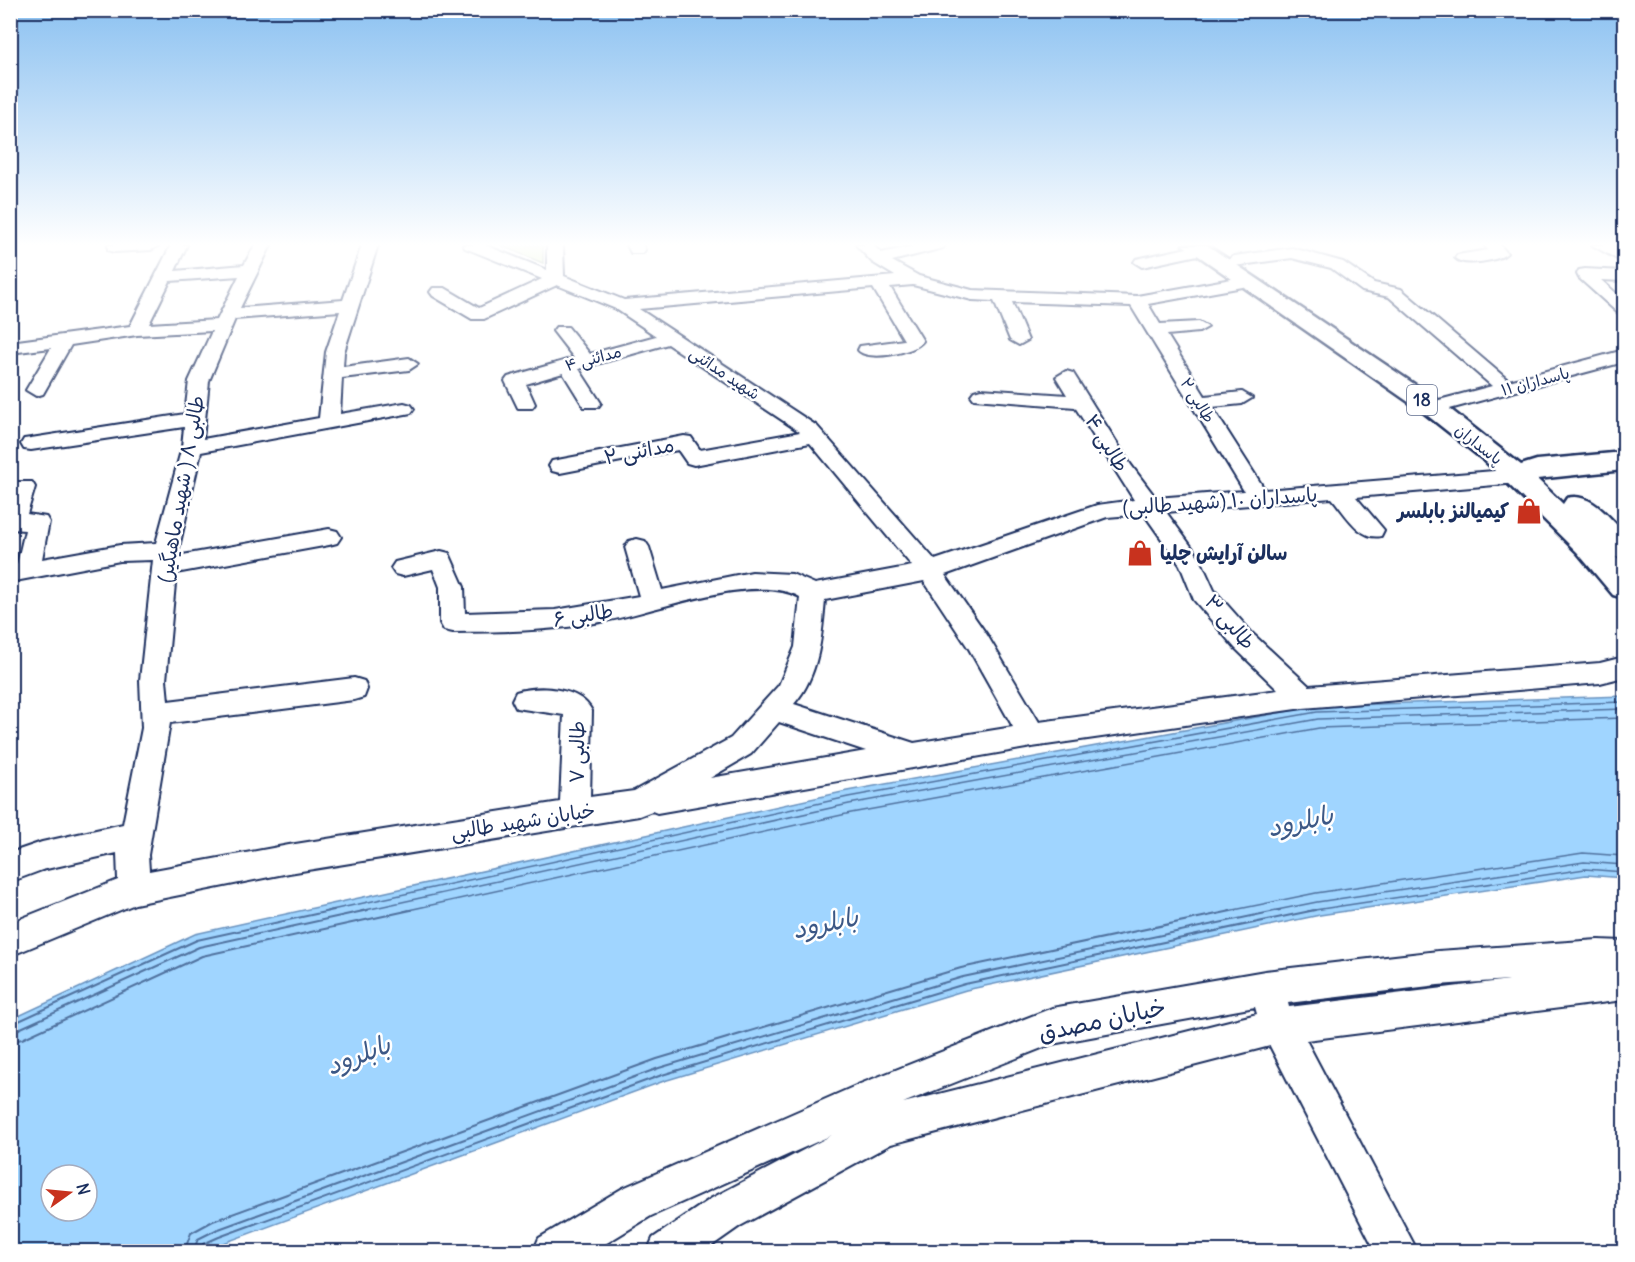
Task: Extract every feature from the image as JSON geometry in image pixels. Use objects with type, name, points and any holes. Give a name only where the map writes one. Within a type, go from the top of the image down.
[{"type":"main road","name":"پاسداران","points":[[1287,304],[1432,407],[1535,475],[1588,545],[1624,587]]},
{"type":"main road","name":"پاسداران","points":[[1292,304],[1446,404],[1624,549]]},
{"type":"main road","points":[[1535,475],[1624,461]]},
{"type":"main road","points":[[1535,475],[1624,472]]},
{"type":"street","points":[[137,330],[150,304]]},
{"type":"street","name":"طالبی ۸ ( شهید ماهیگیر)","points":[[134,889],[132,855],[156,728],[153,680],[166,559],[192,447],[200,381],[233,304]]},
{"type":"street","points":[[459,304],[478,315],[502,304]]},
{"type":"street","name":"شهید مدائنی","points":[[619,304],[810,430],[930,571],[978,642],[1032,735]]},
{"type":"street","points":[[622,305],[634,304]]},
{"type":"street","points":[[867,350],[907,346],[914,341],[891,304]]},
{"type":"street","points":[[1004,304],[1019,340]]},
{"type":"street","name":"طالبی ۲","points":[[1139,304],[1259,498]]},
{"type":"street","points":[[1408,304],[1507,389]]},
{"type":"street","points":[[10,348],[137,330],[350,305],[335,352],[329,421]]},
{"type":"street","points":[[1155,330],[1199,327]]},
{"type":"street","points":[[562,331],[591,403]]},
{"type":"street","name":"مدائنی ۴","points":[[525,404],[514,381],[671,337]]},
{"type":"street","points":[[36,390],[65,340]]},
{"type":"street","name":"پاسداران ۱۱","points":[[1446,404],[1624,356]]},
{"type":"street","points":[[333,374],[409,364]]},
{"type":"street","name":"طالبی ۴","points":[[1066,377],[1123,469],[1151,506]]},
{"type":"street","points":[[981,395],[1082,402]]},
{"type":"street","points":[[1200,402],[1242,398]]},
{"type":"street","points":[[192,447],[404,409]]},
{"type":"street","points":[[31,444],[195,419]]},
{"type":"street","name":"مدائنی ۲","points":[[560,466],[684,442],[694,458],[815,436]]},
{"type":"street","name":"پاسداران ۱۰ (شهید طالبی)","points":[[930,571],[1105,510],[1535,475]]},
{"type":"street","points":[[19,572],[38,522],[14,522],[24,487]]},
{"type":"street","points":[[1339,492],[1373,530]]},
{"type":"street","name":"طالبی ۳","points":[[1151,506],[1191,563],[1203,594],[1244,642],[1303,697]]},
{"type":"street","points":[[19,572],[120,553],[166,559],[329,537]]},
{"type":"street","points":[[637,547],[653,601]]},
{"type":"street","name":"طالبی ۶","points":[[403,568],[441,559],[452,587],[453,623],[525,623],[616,610],[694,590],[753,581],[791,582],[813,593]]},
{"type":"street","points":[[813,593],[930,571]]},
{"type":"street","name":"خیابان شهید طالبی","points":[[10,940],[134,889],[289,859],[639,803],[741,746],[790,691],[808,647],[813,593]]},
{"type":"street","points":[[639,803],[1032,735],[1303,697],[1600,673],[1624,668]]},
{"type":"street","points":[[156,714],[354,689]]},
{"type":"street","name":"طالبی ۷","points":[[526,700],[569,703],[578,711],[575,813]]},
{"type":"street","points":[[774,709],[914,756]]},
{"type":"street","points":[[10,868],[42,856],[136,835]]},
{"type":"street","name":"خیابان مصدق","points":[[553,1251],[637,1202],[873,1097],[1052,1026],[1265,988],[1438,969],[1598,957],[1624,958]]},
{"type":"street","points":[[667,1251],[726,1212],[885,1127],[1279,1026],[1624,983]]},
{"type":"street","points":[[1265,988],[1279,1026],[1398,1251]]},
{"type":"water","name":"بابلرود","points":[[1624,696],[1624,878],[1586,875],[1320,915],[966,990],[664,1081],[202,1251],[11,1251],[10,1020],[195,934],[847,791],[1317,706]]},
{"type":"place","name":"کیمیالنز بابلسر","points":[[1529,511]]},
{"type":"place","name":"سالن آرایش چلیا","points":[[1140,553]]}]
